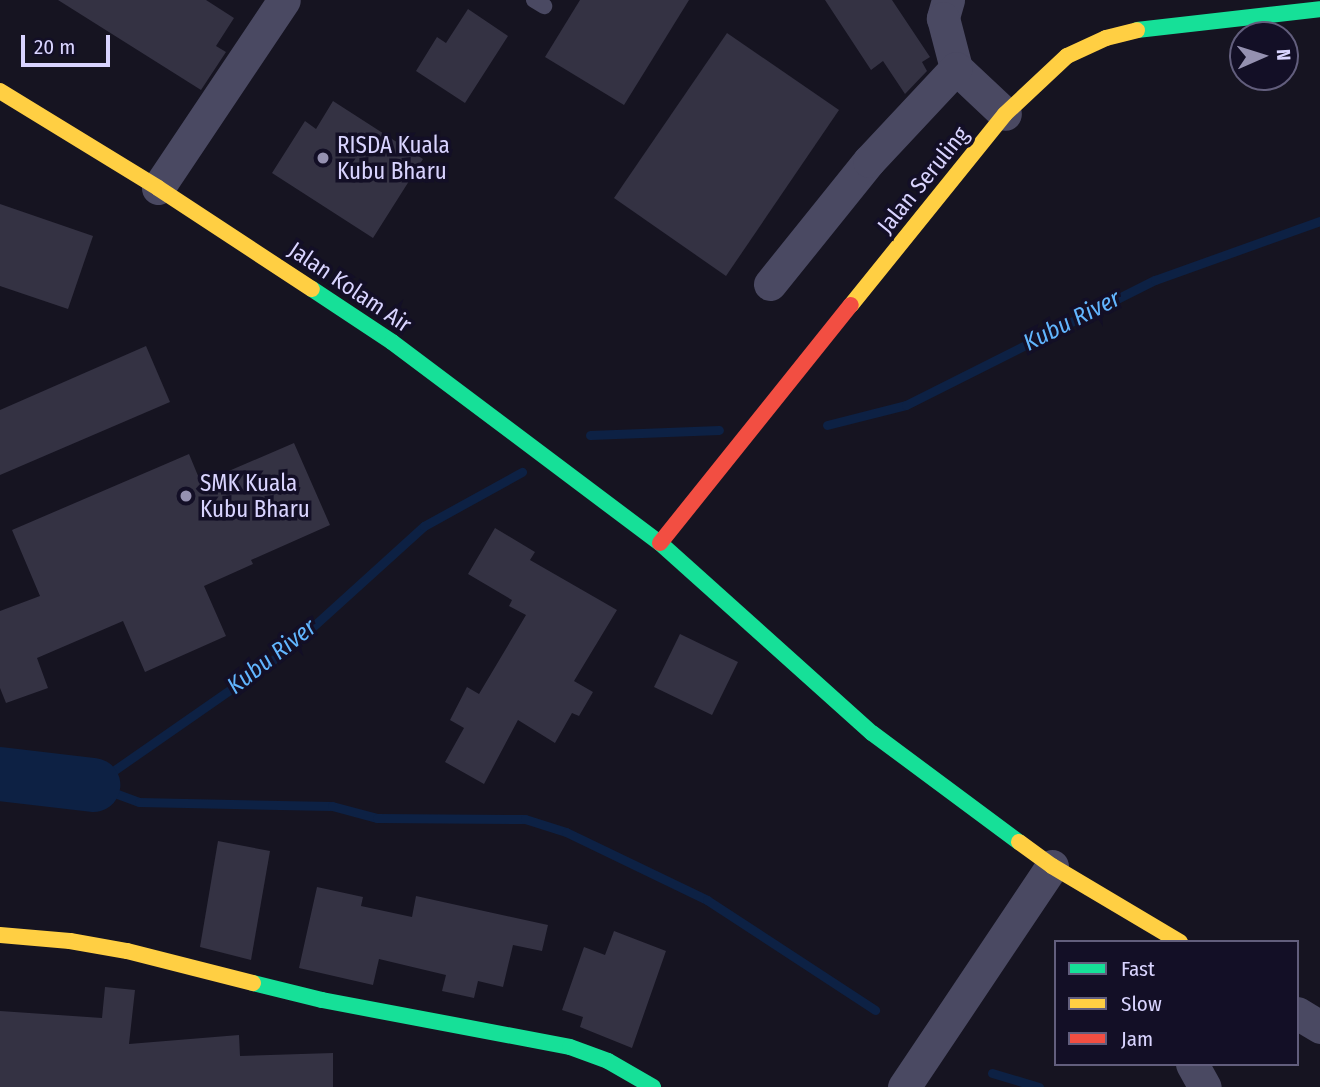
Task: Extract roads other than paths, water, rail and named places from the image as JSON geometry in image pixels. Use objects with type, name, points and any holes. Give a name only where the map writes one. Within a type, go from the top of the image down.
[{"type":"street","points":[[158,188],[284,0]]},
{"type":"street","points":[[948,0],[943,18],[956,68],[1005,114]]},
{"type":"street","name":"Jalan Seruling","points":[[660,544],[1005,114],[1067,56],[1106,38],[1153,26],[1320,9]]},
{"type":"street","points":[[770,284],[869,161],[956,68]]},
{"type":"street","name":"Jalan Kolam Air","points":[[0,90],[158,188],[392,342],[660,544],[872,733],[1052,866],[1177,940]]},
{"type":"street","points":[[904,1087],[1052,866]]},
{"type":"street","points":[[1127,909],[1138,940]]},
{"type":"street","points":[[0,935],[69,940],[127,951],[322,1000],[570,1048],[608,1061],[653,1087]]},
{"type":"street","points":[[1299,1014],[1320,1027]]},
{"type":"street","points":[[1193,1066],[1205,1087]]},
{"type":"waterway","name":"Kubu River","points":[[827,425],[906,405],[1155,280],[1320,221]]},
{"type":"waterway","name":"Kubu River","points":[[590,435],[719,430]]},
{"type":"waterway","name":"Kubu River","points":[[93,785],[286,651],[424,526],[522,472]]},
{"type":"waterway","name":"Kubu River","points":[[0,774],[93,785]]},
{"type":"waterway","points":[[93,785],[139,802],[332,806],[377,818],[525,819],[566,832],[707,900],[875,1010]]},
{"type":"waterway","points":[[992,1073],[1039,1087]]},
{"type":"place","name":"RISDA Kuala Kubu Bharu","points":[[323,158]]},
{"type":"place","name":"SMK Kuala Kubu Bharu","points":[[186,496]]}]
